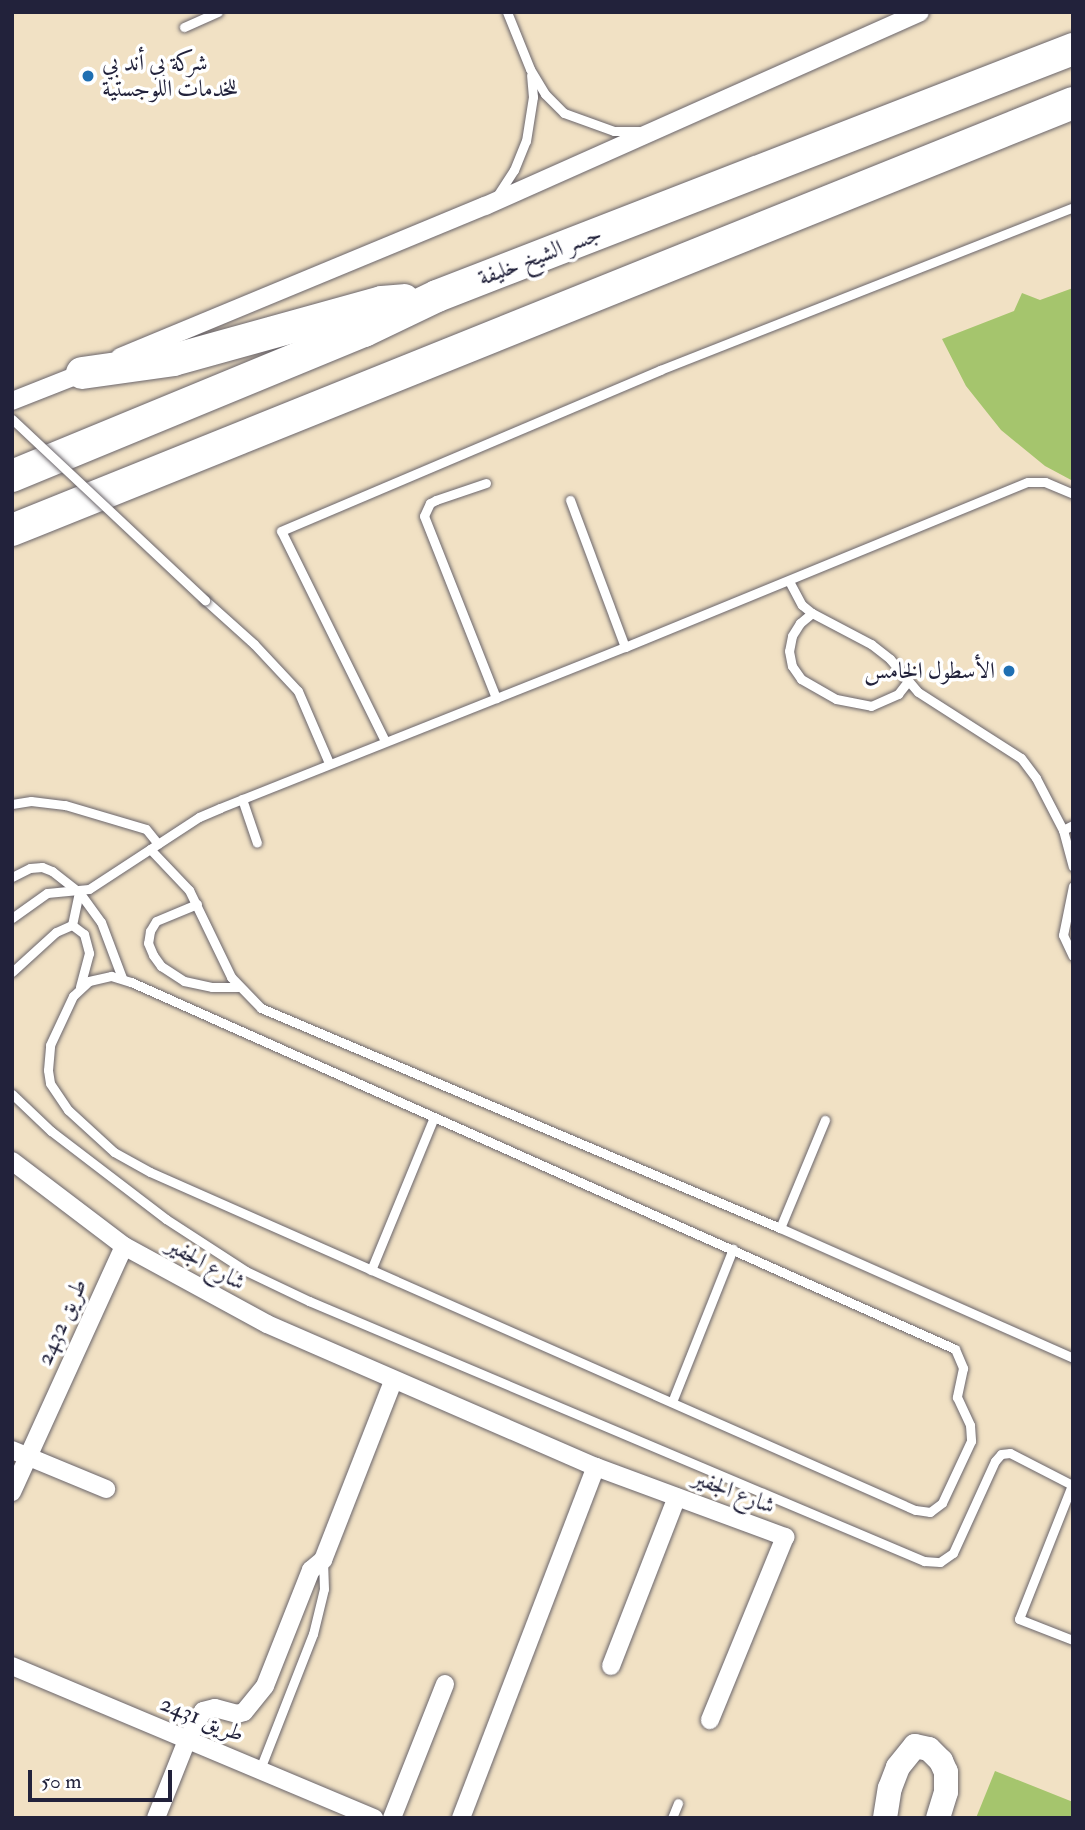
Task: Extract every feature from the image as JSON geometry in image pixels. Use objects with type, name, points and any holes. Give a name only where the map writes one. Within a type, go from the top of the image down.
[{"type":"highway","name":"جسر الشيخ خليفة","points":[[12,476],[364,331],[437,296],[1073,49]]},
{"type":"highway","points":[[12,530],[1073,103]]},
{"type":"highway","points":[[82,373],[173,360],[382,302],[437,296]]},
{"type":"main road","points":[[885,1818],[890,1788],[898,1766],[915,1746],[929,1749],[941,1761],[946,1772],[946,1792],[938,1818]]},
{"type":"street","points":[[12,401],[485,206],[920,12]]},
{"type":"street","name":"شارع الجفير","points":[[12,1161],[124,1246],[231,1307],[393,1381],[597,1467],[785,1537],[710,1720]]},
{"type":"street","name":"طريق 2432","points":[[12,1492],[20,1454],[124,1246]]},
{"type":"street","points":[[156,1818],[187,1740],[203,1712],[209,1709],[237,1714],[250,1707],[265,1686],[311,1570],[323,1560],[393,1381]]},
{"type":"street","points":[[20,1454],[106,1489]]},
{"type":"street","points":[[461,1818],[597,1467]]},
{"type":"street","points":[[611,1665],[677,1497]]},
{"type":"street","name":"طريق 2431","points":[[12,1666],[260,1769],[351,1813],[374,1818]]},
{"type":"street","points":[[392,1818],[445,1684]]},
{"type":"lane","points":[[184,27],[218,12]]},
{"type":"lane","points":[[507,12],[530,69],[545,94],[564,113],[614,131],[654,132]]},
{"type":"lane","points":[[485,206],[503,190],[526,141],[533,97],[530,69]]},
{"type":"lane","points":[[384,741],[281,531],[660,370],[1073,207]]},
{"type":"lane","points":[[12,419],[254,644],[298,691],[329,764]]},
{"type":"lane","points":[[12,918],[47,892],[79,892],[89,888],[200,817],[384,741],[789,581],[1028,482],[1045,482],[1073,494]]},
{"type":"lane","points":[[486,483],[436,499],[425,509],[424,516],[496,698]]},
{"type":"lane","points":[[570,500],[625,647]]},
{"type":"lane","points":[[789,581],[802,605],[812,613],[871,644],[933,702],[1021,758],[1036,778],[1063,830],[1073,867]]},
{"type":"lane","points":[[812,613],[800,623],[792,636],[789,651],[792,666],[801,679],[836,699],[871,706],[898,694],[908,681]]},
{"type":"lane","points":[[242,799],[257,843]]},
{"type":"lane","points":[[12,804],[31,801],[65,805],[146,829],[154,847],[197,904],[225,967],[238,987],[261,1008],[780,1228],[1073,1358]]},
{"type":"lane","points":[[1063,830],[1073,825]]},
{"type":"lane","points":[[12,877],[30,868],[41,867],[52,871],[79,892],[97,914],[121,978]]},
{"type":"lane","points":[[1073,886],[1063,935],[1073,956]]},
{"type":"lane","points":[[72,925],[79,892]]},
{"type":"lane","points":[[197,904],[156,921],[149,931],[148,943],[153,955],[161,966],[184,981],[212,987],[238,987]]},
{"type":"lane","points":[[12,972],[56,932],[72,925],[81,929],[88,946],[88,962],[80,987],[55,1033],[48,1070],[56,1094],[82,1125],[114,1152],[150,1172],[922,1512],[930,1512],[942,1503],[968,1448],[971,1433],[957,1397],[963,1368],[955,1349],[121,978],[99,977],[80,987]]},
{"type":"lane","points":[[12,1094],[51,1131],[166,1219],[246,1271],[341,1315],[924,1561],[940,1562],[953,1553],[995,1461],[1001,1454],[1010,1453],[1072,1485],[1019,1619],[1073,1640]]},
{"type":"lane","points":[[371,1270],[434,1117]]},
{"type":"lane","points":[[780,1228],[825,1119]]},
{"type":"lane","points":[[672,1402],[733,1250]]},
{"type":"lane","points":[[260,1769],[313,1634],[324,1589],[323,1560]]},
{"type":"lane","points":[[671,1818],[678,1803]]},
{"type":"green space","points":[[1073,288],[1073,481],[1045,466],[1001,430],[966,386],[942,339],[1014,311],[1022,293],[1040,300]]},
{"type":"green space","points":[[995,1771],[1073,1802],[1073,1818],[976,1818]]},
{"type":"place","name":"شركة بي أند بي للخدمات اللوجستية","points":[[88,76]]},
{"type":"place","name":"الأسطول الخامس","points":[[1009,671]]}]
